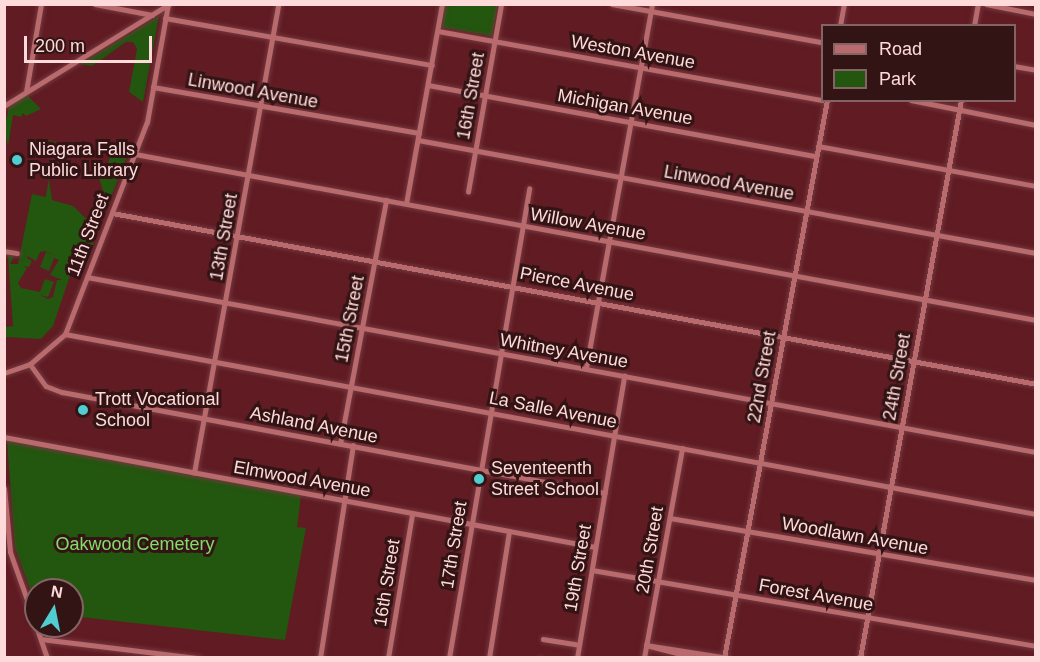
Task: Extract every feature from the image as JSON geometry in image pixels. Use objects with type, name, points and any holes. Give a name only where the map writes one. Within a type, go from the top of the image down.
[{"type":"street","points":[[26,92],[41,4]]},
{"type":"street","points":[[95,4],[152,15]]},
{"type":"street","name":"13th Street","points":[[194,473],[278,4]]},
{"type":"street","points":[[406,204],[442,4]]},
{"type":"street","name":"16th Street","points":[[468,192],[501,4]]},
{"type":"street","points":[[612,4],[821,42]]},
{"type":"street","points":[[586,368],[652,4]]},
{"type":"street","points":[[840,24],[844,4]]},
{"type":"street","points":[[974,24],[978,4]]},
{"type":"street","points":[[986,4],[1035,14]]},
{"type":"street","points":[[4,106],[168,5]]},
{"type":"street","name":"11th Street","points":[[4,373],[30,364],[65,334],[147,122],[168,5]]},
{"type":"street","points":[[165,18],[432,65]]},
{"type":"street","name":"Weston Avenue","points":[[438,30],[821,99]]},
{"type":"street","points":[[1016,66],[1035,70]]},
{"type":"street","name":"Michigan Avenue","points":[[428,86],[816,156]]},
{"type":"street","name":"Linwood Avenue","points":[[153,87],[419,134]]},
{"type":"street","name":"22nd Street","points":[[726,657],[825,102]]},
{"type":"street","points":[[921,102],[1035,125]]},
{"type":"street","name":"24th Street","points":[[860,657],[961,102]]},
{"type":"street","name":"Linwood Avenue","points":[[418,140],[1035,253]]},
{"type":"street","points":[[818,146],[1035,186]]},
{"type":"street","name":"Willow Avenue","points":[[135,154],[1035,320]]},
{"type":"street","name":"17th Street","points":[[449,657],[479,470],[529,189]]},
{"type":"street","name":"15th Street","points":[[340,444],[386,200]]},
{"type":"street","name":"Pierce Avenue","points":[[112,213],[1035,384]]},
{"type":"street","points":[[4,251],[17,253]]},
{"type":"street","name":"Whitney Avenue","points":[[87,277],[1035,452]]},
{"type":"street","name":"La Salle Avenue","points":[[65,334],[1035,514]]},
{"type":"street","name":"Ashland Avenue","points":[[30,364],[40,381],[52,389],[605,493]]},
{"type":"street","name":"19th Street","points":[[577,657],[624,376]]},
{"type":"street","name":"Elmwood Avenue","points":[[4,437],[595,547]]},
{"type":"street","points":[[320,657],[353,446]]},
{"type":"street","name":"20th Street","points":[[644,657],[682,448]]},
{"type":"street","points":[[4,488],[7,553],[24,596]]},
{"type":"street","name":"16th Street","points":[[388,657],[412,514]]},
{"type":"street","name":"Woodlawn Avenue","points":[[670,518],[1035,580]]},
{"type":"street","points":[[489,657],[509,532]]},
{"type":"street","name":"Forest Avenue","points":[[592,570],[1035,646]]},
{"type":"street","points":[[47,657],[41,639],[173,656],[199,657]]},
{"type":"street","points":[[543,639],[579,645]]},
{"type":"street","points":[[646,645],[726,657]]},
{"type":"street","points":[[646,645],[697,657]]},
{"type":"green space","points":[[445,5],[498,5],[492,36],[441,27]]},
{"type":"green space","points":[[159,16],[143,102],[129,92],[137,49],[133,42],[126,42],[92,66],[80,64]]},
{"type":"green space","points":[[27,95],[41,109],[26,116],[23,113],[21,117],[13,115],[8,146],[4,130],[9,107]]},
{"type":"green space","points":[[42,138],[56,142],[49,180],[52,200],[73,206],[98,230],[87,260],[77,255],[53,326],[41,339],[5,337],[5,327],[13,326],[8,256],[5,254],[15,255],[10,264],[18,264],[32,194],[46,197],[55,143]],"holes":[[[45,251],[56,256],[46,252],[40,267],[49,271],[54,258],[59,260],[50,275],[62,280],[57,280],[53,297],[48,299],[40,295],[48,297],[54,282],[45,279],[40,292],[21,288],[18,283],[27,268],[23,266],[29,267],[32,261],[27,256],[36,261],[40,252]]]},
{"type":"green space","points":[[130,149],[107,203],[98,175],[99,166],[108,167],[110,153]]},
{"type":"green space","name":"Oakwood Cemetery","points":[[7,440],[301,495],[297,527],[306,528],[285,640],[84,617],[84,578],[26,578],[15,548]]},
{"type":"place","name":"Niagara Falls Public Library","points":[[17,160]]},
{"type":"place","name":"Trott Vocational School","points":[[83,410]]},
{"type":"place","name":"Seventeenth Street School","points":[[479,479]]}]
